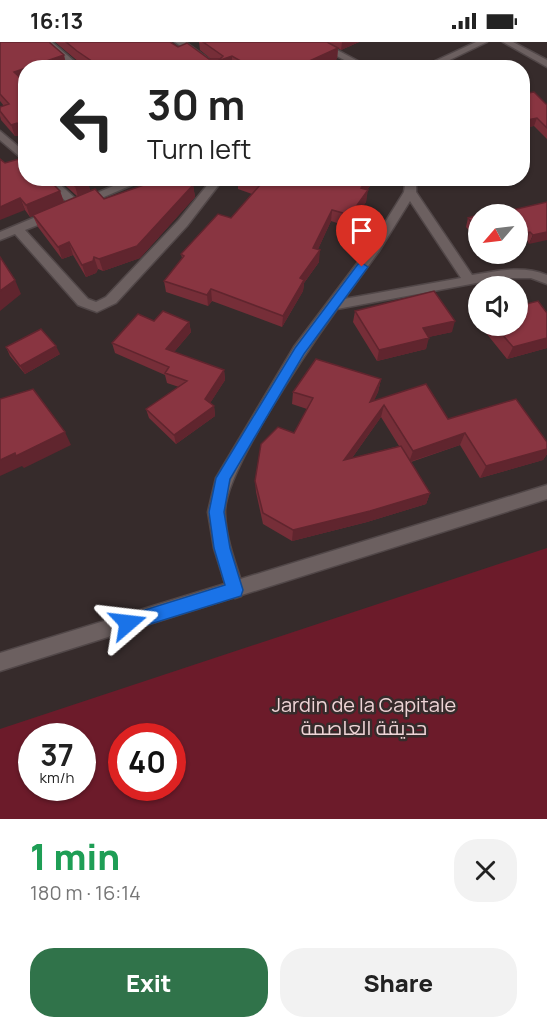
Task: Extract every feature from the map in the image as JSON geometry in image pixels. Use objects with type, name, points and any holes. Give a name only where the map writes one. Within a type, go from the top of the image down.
[{"type":"street","points":[[47,42],[68,60]]},
{"type":"street","points":[[184,45],[202,42]]},
{"type":"street","points":[[315,42],[351,60]]},
{"type":"street","points":[[442,60],[483,42]]},
{"type":"street","points":[[507,42],[547,64]]},
{"type":"street","points":[[184,45],[206,60]]},
{"type":"street","points":[[0,134],[18,151]]},
{"type":"street","points":[[55,186],[76,205]]},
{"type":"street","points":[[0,236],[123,186]]},
{"type":"street","points":[[17,229],[83,302],[98,307],[111,300],[183,222],[212,186]]},
{"type":"street","points":[[235,590],[222,548],[216,512],[224,478],[299,351],[375,248],[410,186]]},
{"type":"street","points":[[335,305],[468,279],[412,186]]},
{"type":"street","points":[[490,276],[520,272],[547,280]]},
{"type":"street","points":[[0,662],[547,492]]},
{"type":"green space","name":"Jardin de la Capitale حديقة العاصمة","points":[[547,548],[547,819],[0,819],[0,729],[18,723],[18,801],[96,801],[96,723],[18,723]]},
{"type":"building","points":[[0,42],[49,42],[64,55],[49,60],[18,60],[18,71],[14,72],[18,76],[18,124],[11,125],[0,111],[0,107],[9,104],[0,94]]},
{"type":"building","points":[[66,42],[170,42],[178,47],[187,43],[209,59],[220,59],[223,56],[203,42],[327,42],[338,48],[312,60],[239,60],[232,56],[220,60],[90,60]]},
{"type":"building","points":[[534,92],[547,105],[547,128],[537,118],[530,119],[530,93]]},
{"type":"building","points":[[0,159],[5,163],[18,159],[18,186],[55,186],[60,191],[26,205],[20,198],[0,207]]},
{"type":"building","points":[[141,186],[192,186],[137,246],[99,259],[94,257],[93,261],[82,265],[69,242],[58,247],[33,215],[95,189],[104,199]]},
{"type":"building","points":[[259,186],[362,186],[361,188],[368,190],[350,215],[332,210],[313,248],[320,250],[300,278],[304,280],[283,316],[211,289],[207,295],[164,281],[184,256],[181,254],[218,214],[231,218]]},
{"type":"building","points":[[547,202],[547,232],[533,235],[528,232],[528,206]]},
{"type":"building","points":[[0,257],[15,280],[0,291]]},
{"type":"building","points":[[434,291],[455,321],[423,328],[429,338],[379,350],[355,311]]},
{"type":"building","points":[[538,301],[547,313],[547,338],[513,347],[504,336],[528,336],[528,304]]},
{"type":"building","points":[[163,311],[189,322],[166,349],[224,370],[205,399],[214,406],[174,435],[146,409],[187,381],[165,373],[169,367],[112,343],[138,314],[154,321]]},
{"type":"building","points":[[41,329],[56,346],[20,366],[6,347]]},
{"type":"building","points":[[316,359],[381,379],[370,402],[426,384],[448,419],[516,399],[547,442],[547,449],[486,466],[465,433],[413,451],[384,405],[344,460],[401,446],[430,493],[293,530],[263,513],[255,481],[261,444],[278,427],[294,433],[313,398],[293,392]]},
{"type":"building","points":[[33,389],[65,432],[16,456],[15,453],[0,460],[0,399]]},
{"type":"route","points":[[128,623],[235,590],[222,548],[216,512],[224,478],[299,351],[362,267]]}]
